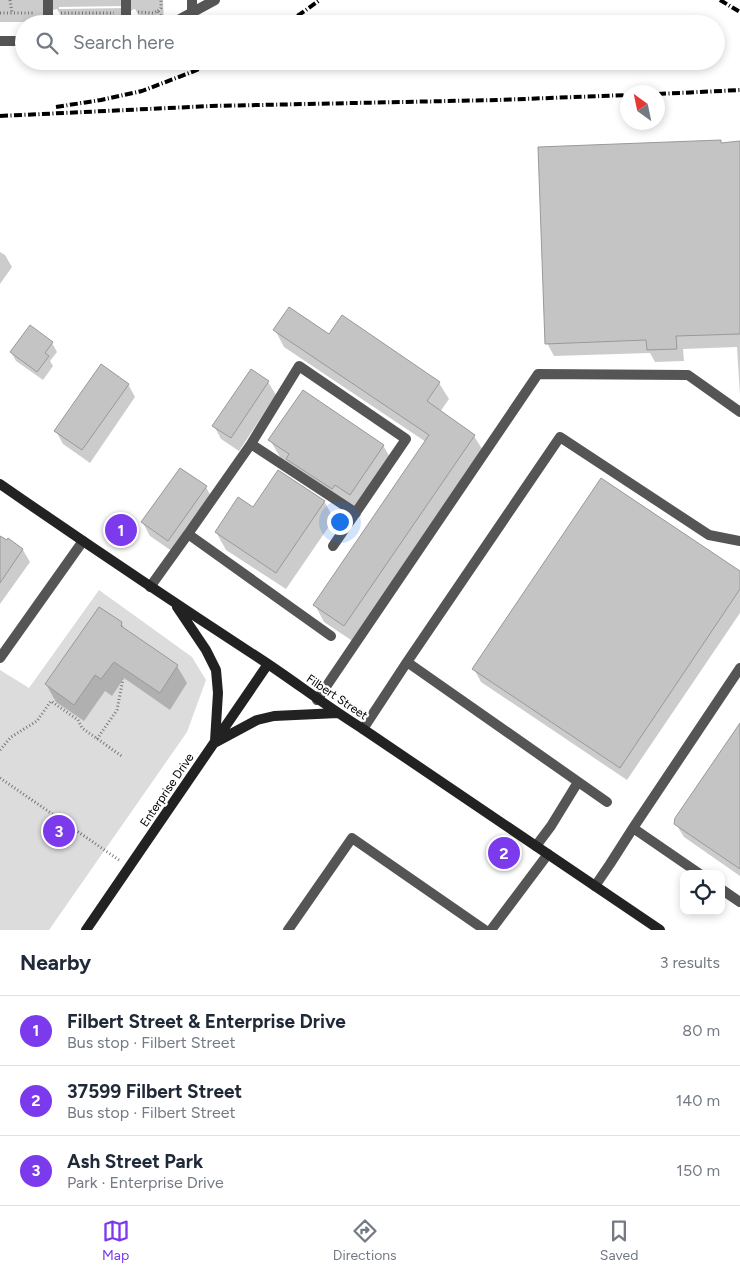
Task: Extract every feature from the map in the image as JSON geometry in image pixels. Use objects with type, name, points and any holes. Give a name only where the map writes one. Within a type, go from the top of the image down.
[{"type":"street","points":[[48,0],[48,15]]},
{"type":"street","points":[[126,0],[126,12]]},
{"type":"street","points":[[192,0],[192,13]]},
{"type":"street","points":[[188,15],[215,0]]},
{"type":"street","points":[[0,41],[15,41]]},
{"type":"street","points":[[150,587],[251,444],[299,366],[406,439],[333,546]]},
{"type":"street","points":[[318,700],[538,374],[688,375],[740,412]]},
{"type":"street","points":[[363,729],[560,437],[709,535],[740,541]]},
{"type":"street","points":[[251,444],[356,513]]},
{"type":"street","name":"Filbert Street","points":[[0,484],[660,930]]},
{"type":"street","points":[[188,534],[331,636]]},
{"type":"street","points":[[0,658],[82,541]]},
{"type":"street","points":[[174,603],[206,650],[216,670],[218,693],[215,742]]},
{"type":"street","points":[[407,662],[607,802]]},
{"type":"street","name":"Enterprise Drive","points":[[86,930],[268,664]]},
{"type":"street","points":[[595,886],[740,668]]},
{"type":"street","points":[[215,742],[257,720],[274,716],[338,713]]},
{"type":"street","points":[[536,846],[551,826],[578,782]]},
{"type":"street","points":[[633,828],[694,870]]},
{"type":"street","points":[[288,930],[352,838],[485,930]]},
{"type":"street","points":[[491,930],[548,854]]},
{"type":"street","points":[[725,892],[740,902]]},
{"type":"path","points":[[10,0],[12,13]]},
{"type":"path","points":[[87,15],[158,11],[161,8],[161,0]]},
{"type":"path","points":[[158,11],[160,15]]},
{"type":"path","points":[[0,13],[26,15]]},
{"type":"path","points":[[97,739],[117,710],[123,679]]},
{"type":"path","points":[[0,750],[10,737],[37,721],[51,701],[78,720],[82,728],[123,757]]},
{"type":"path","points":[[0,778],[129,867]]},
{"type":"shaded area","points":[[99,590],[192,657],[206,680],[187,732],[49,930],[0,930],[0,670],[29,688]]},
{"type":"building","points":[[721,140],[721,143],[740,141],[740,334],[676,336],[677,349],[647,350],[646,340],[545,344],[538,147]]},
{"type":"building","points":[[289,307],[329,334],[342,315],[440,382],[427,401],[475,435],[344,626],[313,605],[429,435],[273,330]]},
{"type":"building","points":[[30,325],[53,342],[45,353],[49,356],[37,372],[10,352]]},
{"type":"building","points":[[101,364],[129,384],[82,450],[54,431]]},
{"type":"building","points":[[251,369],[269,381],[231,438],[212,426]]},
{"type":"building","points":[[303,390],[384,445],[350,495],[335,485],[332,489],[286,459],[289,454],[268,440]]},
{"type":"building","points":[[180,468],[207,486],[168,541],[141,522]]},
{"type":"building","points":[[278,470],[325,501],[276,573],[215,532],[238,497],[253,507]]},
{"type":"building","points":[[601,478],[740,571],[740,589],[620,768],[472,669]]},
{"type":"building","points":[[0,536],[7,540],[8,538],[23,549],[0,583]]},
{"type":"building","points":[[99,607],[122,622],[121,626],[178,665],[160,693],[114,662],[101,679],[95,675],[74,705],[45,684]]},
{"type":"building","points":[[740,723],[740,869],[674,824],[675,818]]},
{"type":"railway","points":[[299,15],[320,0]]},
{"type":"railway","points":[[720,0],[740,12]]},
{"type":"railway","points":[[56,107],[142,91],[197,70]]},
{"type":"railway","points":[[665,94],[740,90]]},
{"type":"railway","points":[[0,116],[211,106],[620,95]]},
{"type":"place","name":"Filbert Street & Enterprise Drive","points":[[121,530]]},
{"type":"place","name":"Ash Street Park","points":[[59,831]]},
{"type":"place","name":"37599 Filbert Street","points":[[504,853]]}]
